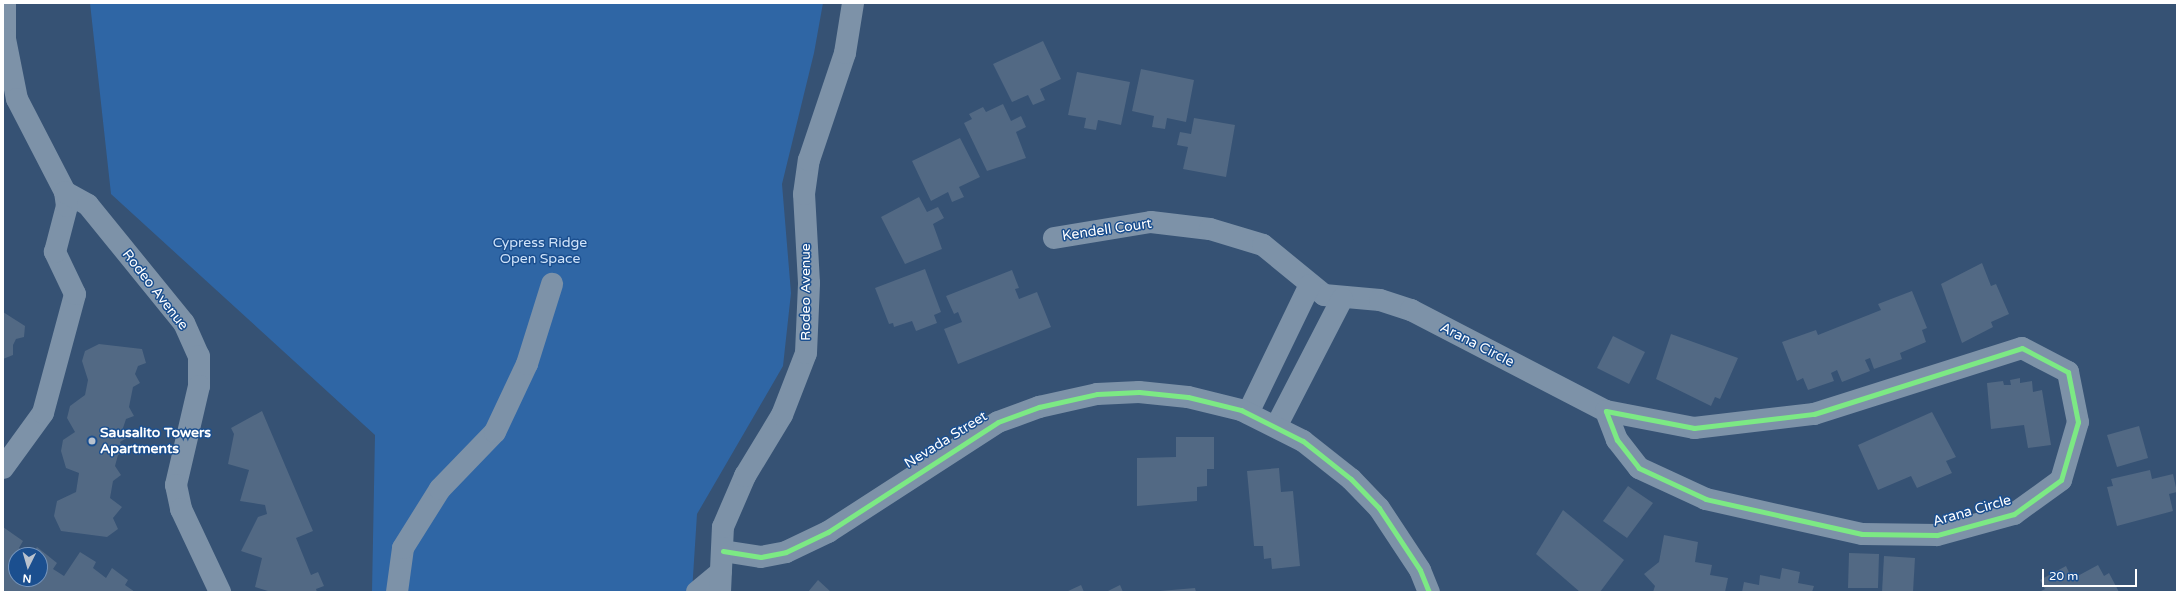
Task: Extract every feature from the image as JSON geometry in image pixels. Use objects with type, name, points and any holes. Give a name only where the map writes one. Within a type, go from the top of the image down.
[{"type":"street","points":[[3,468],[43,412],[75,294],[55,252],[67,206],[65,192],[17,99],[5,39],[5,3]]},
{"type":"street","name":"Rodeo Avenue","points":[[720,582],[723,551],[723,527],[734,498],[782,414],[806,353],[809,283],[804,194],[809,160],[845,53],[853,3]]},
{"type":"street","name":"Rodeo Avenue","points":[[65,192],[88,205],[184,323],[200,356],[199,386],[176,485],[181,510],[220,592]]},
{"type":"street","name":"Kendell Court","points":[[1054,238],[1151,222],[1210,229],[1263,245],[1324,295],[1342,299]]},
{"type":"street","points":[[397,592],[403,548],[440,490],[495,432],[527,364],[552,284]]},
{"type":"street","points":[[1248,413],[1310,285]]},
{"type":"street","points":[[1277,425],[1342,299]]},
{"type":"street","name":"Arana Circle","points":[[1342,299],[1380,300],[1411,310],[1606,411],[1694,428],[1814,414],[2022,348],[2068,372],[2078,422],[2061,480],[2014,514],[1937,535],[1862,534],[1706,499],[1639,468],[1617,440],[1606,411]]},
{"type":"street","name":"Nevada Street","points":[[723,551],[774,556],[799,547],[843,523],[968,438],[998,422],[1040,407],[1097,394],[1139,392],[1188,397],[1248,413],[1277,425],[1351,479],[1379,508],[1420,570],[1429,592]]},
{"type":"street","points":[[697,592],[720,582]]},
{"type":"green space","name":"Cypress Ridge Open Space","points":[[90,3],[823,3],[814,53],[782,184],[791,293],[783,366],[697,514],[692,592],[372,592],[375,435],[111,194]]},
{"type":"building","points":[[1043,41],[1061,79],[1040,89],[1045,100],[1033,105],[1028,95],[1012,102],[993,64]]},
{"type":"building","points":[[1141,69],[1194,80],[1186,122],[1167,118],[1165,129],[1152,127],[1154,116],[1132,111]]},
{"type":"building","points":[[1077,72],[1130,82],[1121,125],[1098,120],[1096,130],[1084,128],[1086,118],[1068,115]]},
{"type":"building","points":[[1003,104],[1011,121],[1021,116],[1026,127],[1016,132],[1026,158],[987,171],[964,123],[972,119],[969,114],[983,107],[986,112]]},
{"type":"building","points":[[1194,118],[1235,125],[1226,177],[1183,169],[1188,147],[1177,145],[1180,132],[1191,134]]},
{"type":"building","points":[[960,138],[980,177],[959,187],[964,197],[952,202],[948,192],[931,201],[912,161]]},
{"type":"building","points":[[919,197],[927,212],[938,207],[944,218],[933,224],[942,249],[905,264],[881,217]]},
{"type":"building","points":[[1982,263],[1991,286],[1996,284],[2009,314],[1991,322],[1993,327],[1962,343],[1941,284]]},
{"type":"building","points":[[925,269],[941,312],[934,315],[937,323],[916,331],[912,321],[894,327],[893,323],[889,324],[875,288]]},
{"type":"building","points":[[1012,270],[1019,288],[1015,289],[1019,299],[1037,292],[1051,327],[958,364],[944,329],[962,322],[958,312],[954,314],[946,296]]},
{"type":"building","points":[[1912,291],[1927,328],[1922,330],[1926,342],[1900,353],[1902,359],[1874,369],[1870,358],[1865,360],[1870,371],[1842,382],[1837,370],[1831,373],[1834,381],[1808,390],[1803,378],[1797,381],[1782,342],[1816,330],[1818,335],[1881,310],[1878,304]]},
{"type":"building","points":[[3,312],[25,326],[24,337],[16,339],[13,345],[13,355],[3,359]]},
{"type":"building","points":[[1671,334],[1738,358],[1720,399],[1715,397],[1711,406],[1656,379]]},
{"type":"building","points":[[1613,336],[1645,352],[1629,384],[1597,368]]},
{"type":"building","name":"Sausalito Towers Apartments","points":[[99,344],[142,349],[146,363],[138,366],[135,374],[140,383],[133,387],[129,407],[134,416],[126,419],[123,428],[128,437],[120,442],[124,452],[118,455],[115,466],[121,475],[113,481],[110,498],[122,507],[113,518],[118,529],[107,537],[61,531],[54,516],[57,501],[76,492],[79,473],[66,468],[61,451],[63,440],[75,432],[67,418],[70,406],[85,395],[88,380],[82,361],[85,351]]},
{"type":"building","points":[[2020,378],[2020,383],[2032,381],[2033,392],[2042,390],[2051,445],[2028,448],[2024,425],[1991,429],[1987,383],[2003,381],[2004,385],[2011,385],[2010,380]]},
{"type":"building","name":"Sausalito Towers Apartments","points":[[262,411],[313,531],[296,538],[311,575],[318,572],[324,586],[316,589],[317,592],[271,592],[255,587],[262,558],[241,551],[258,517],[267,514],[265,505],[240,501],[249,470],[228,464],[234,434],[231,428]]},
{"type":"building","points":[[1932,412],[1956,457],[1946,461],[1952,473],[1917,488],[1911,476],[1878,490],[1858,445]]},
{"type":"building","points":[[2139,426],[2148,458],[2117,467],[2107,435]]},
{"type":"building","points":[[1176,437],[1214,437],[1214,469],[1207,469],[1207,486],[1197,487],[1197,501],[1137,506],[1137,458],[1176,457]]},
{"type":"building","points":[[1279,468],[1281,492],[1293,491],[1300,566],[1272,569],[1271,558],[1264,559],[1263,546],[1254,546],[1247,471]]},
{"type":"building","points":[[2150,470],[2152,479],[2173,474],[2177,492],[2169,494],[2173,511],[2117,526],[2107,487],[2113,486],[2111,479]]},
{"type":"building","points":[[1628,486],[1653,503],[1627,538],[1603,521]]},
{"type":"building","points":[[1563,510],[1624,560],[1600,592],[1580,592],[1536,554]]},
{"type":"building","points":[[3,527],[23,541],[20,547],[8,547],[8,587],[48,587],[48,556],[57,563],[53,569],[64,576],[80,552],[96,562],[93,568],[106,578],[112,568],[128,580],[125,585],[135,592],[3,592]]},
{"type":"building","points":[[1664,535],[1698,542],[1695,562],[1712,565],[1710,575],[1728,578],[1725,592],[1653,592],[1655,586],[1644,574],[1659,562]]},
{"type":"building","points":[[1849,553],[1879,554],[1878,588],[1848,588]]},
{"type":"building","points":[[1884,556],[1915,558],[1913,592],[1882,592]]},
{"type":"building","points":[[2098,565],[2104,576],[2109,573],[2119,592],[2039,592],[2045,589],[2040,580],[2066,566],[2072,579]]},
{"type":"building","points":[[1782,568],[1800,572],[1798,583],[1814,586],[1812,592],[1742,592],[1744,582],[1759,585],[1760,575],[1780,579]]},
{"type":"building","points":[[818,580],[831,592],[808,592]]},
{"type":"building","points":[[1081,585],[1084,592],[1066,592]]},
{"type":"building","points":[[1120,585],[1123,592],[1106,592]]},
{"type":"building","points":[[1195,588],[1196,592],[1160,592],[1160,591]]},
{"type":"cycle path","points":[[2022,348],[2068,372],[2078,422],[2061,480],[2014,514],[1937,535],[1862,534],[1706,499],[1639,468],[1617,440],[1606,411],[1694,428],[1814,414],[2022,348]]},
{"type":"cycle path","points":[[723,551],[761,557],[786,552],[828,532],[998,422],[1039,407],[1097,394],[1139,392],[1188,397],[1241,410],[1303,441],[1351,479],[1379,508],[1420,570],[1429,592]]},
{"type":"place","name":"Sausalito Towers Apartments","points":[[92,441]]}]
